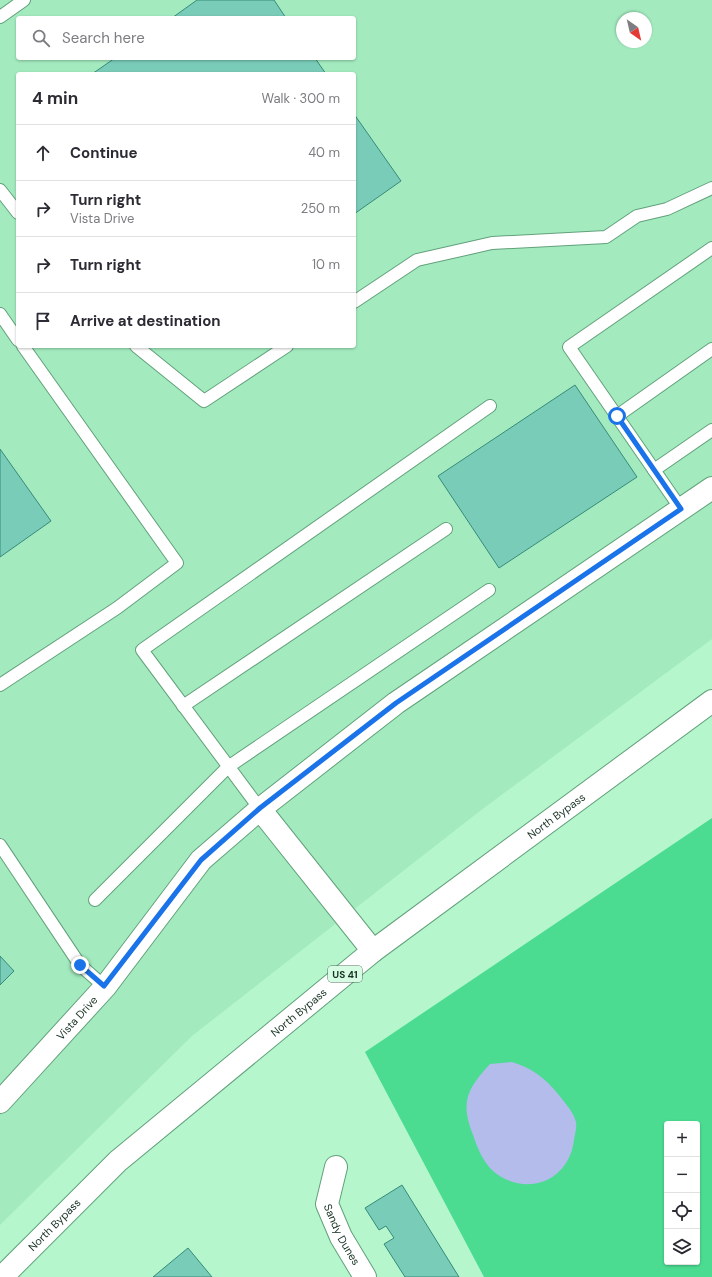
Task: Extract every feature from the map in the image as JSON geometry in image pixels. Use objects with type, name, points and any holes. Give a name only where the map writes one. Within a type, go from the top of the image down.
[{"type":"main road","name":"Vista Drive","points":[[0,1102],[104,986],[201,860],[260,808],[396,703],[712,488]]},
{"type":"main road","name":"North Bypass","points":[[2,1277],[118,1161],[373,951],[712,701]]},
{"type":"main road","points":[[260,808],[373,951]]},
{"type":"main road","name":"Sandy Dunes","points":[[336,1167],[327,1204],[341,1237],[365,1277]]},
{"type":"lane","points":[[0,17],[24,0]]},
{"type":"lane","points":[[356,301],[417,260],[492,244],[606,237],[636,216],[667,210],[712,188]]},
{"type":"lane","points":[[0,190],[16,210]]},
{"type":"lane","points":[[681,509],[569,347],[712,248]]},
{"type":"lane","points":[[0,314],[16,337]]},
{"type":"lane","points":[[0,685],[117,608],[177,563],[24,348]]},
{"type":"lane","points":[[138,348],[204,401],[284,348]]},
{"type":"lane","points":[[617,416],[712,349]]},
{"type":"lane","points":[[260,808],[142,650],[490,406]]},
{"type":"lane","points":[[654,470],[712,430]]},
{"type":"lane","points":[[183,706],[446,528]]},
{"type":"lane","points":[[95,900],[228,767],[490,590]]},
{"type":"lane","points":[[0,845],[80,965],[104,986]]},
{"type":"shaded area","points":[[0,0],[712,0],[712,639],[480,811],[192,1036],[0,1225]]},
{"type":"green space","points":[[712,818],[712,1277],[484,1277],[365,1052]]},
{"type":"water","points":[[512,1062],[538,1074],[548,1083],[568,1107],[576,1122],[574,1140],[570,1154],[564,1166],[555,1175],[544,1181],[531,1184],[518,1183],[505,1179],[489,1167],[483,1159],[476,1144],[467,1114],[468,1096],[482,1073],[490,1064]]},
{"type":"building","points":[[197,0],[274,0],[285,16],[175,16]]},
{"type":"building","points":[[112,60],[316,60],[325,72],[95,72]]},
{"type":"building","points":[[356,117],[401,181],[356,213]]},
{"type":"building","points":[[575,385],[637,477],[499,568],[438,476]]},
{"type":"building","points":[[0,449],[51,521],[0,557]]},
{"type":"building","points":[[0,956],[14,971],[0,985]]},
{"type":"building","points":[[402,1185],[459,1277],[405,1277],[384,1244],[394,1238],[386,1226],[379,1230],[365,1208]]},
{"type":"building","points":[[188,1248],[212,1277],[153,1277]]},
{"type":"route","points":[[80,965],[104,986],[201,860],[260,808],[396,703],[681,509],[617,416]]}]
